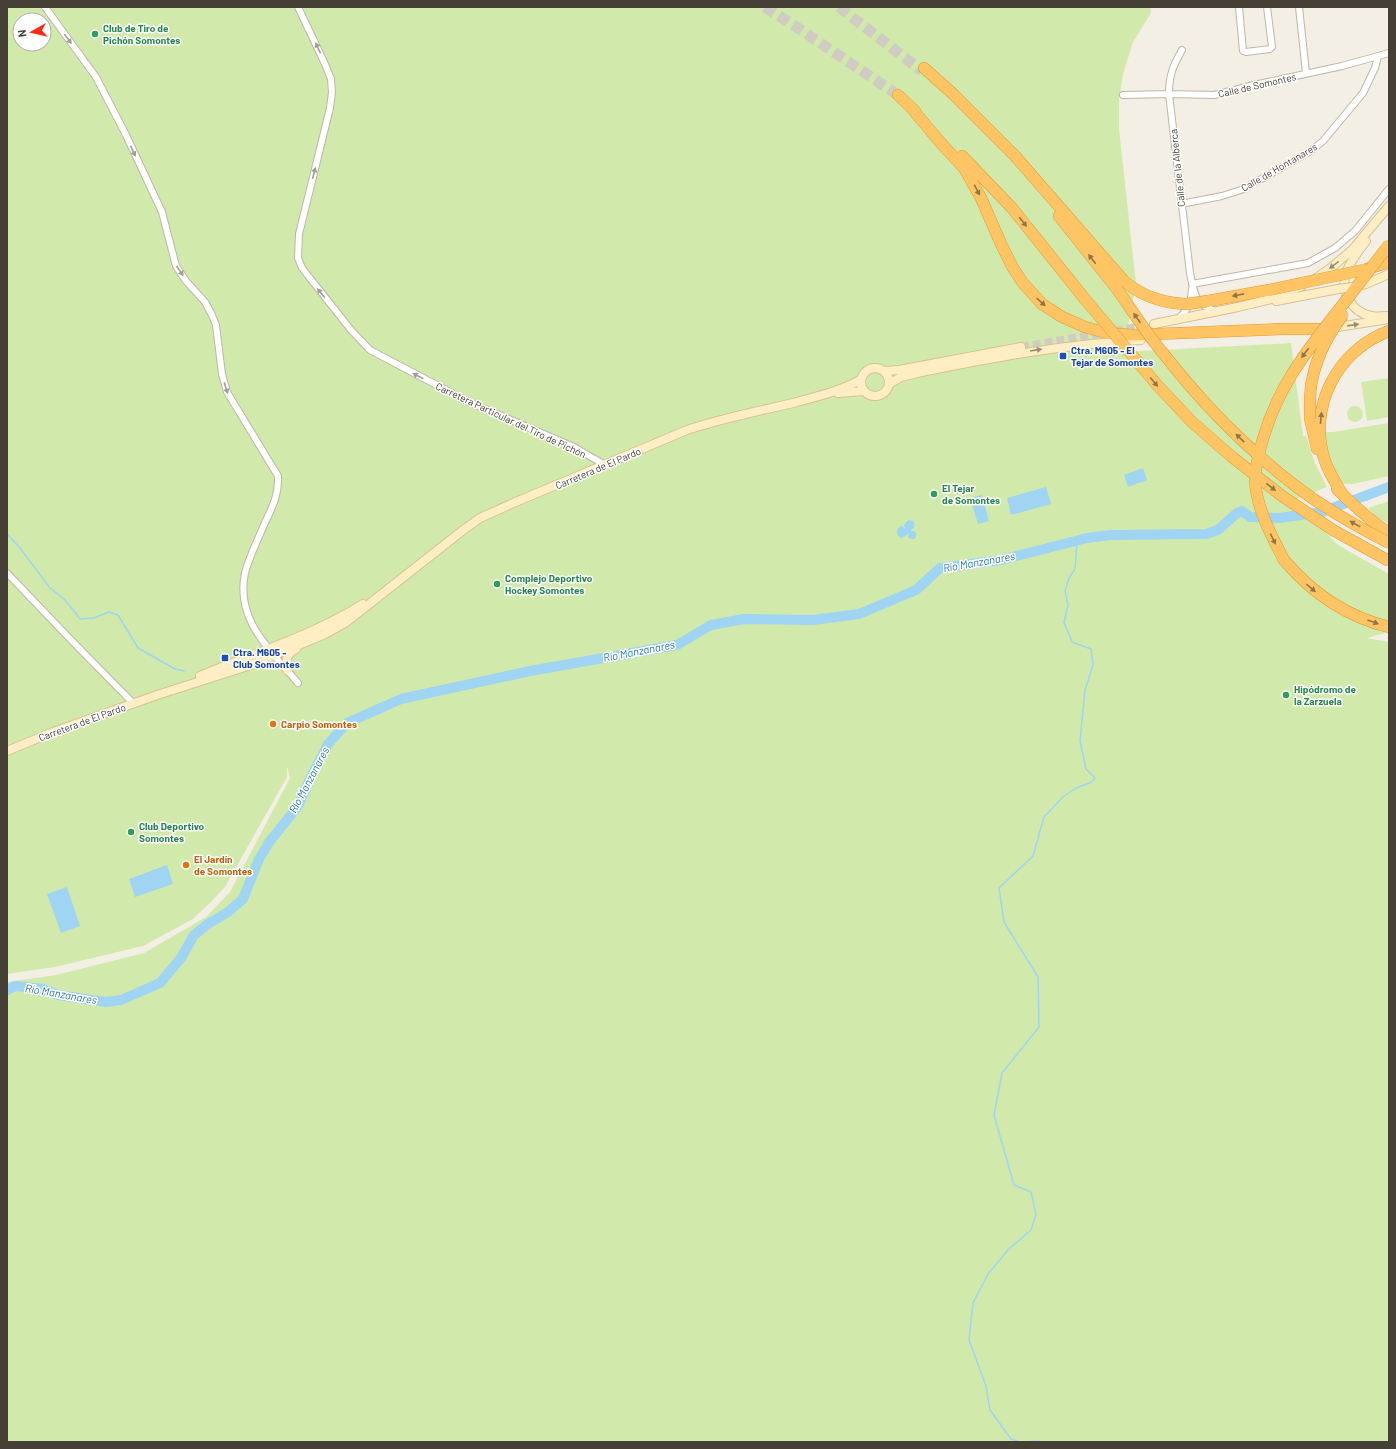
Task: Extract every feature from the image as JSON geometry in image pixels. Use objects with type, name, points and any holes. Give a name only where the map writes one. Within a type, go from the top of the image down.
[{"type":"highway","points":[[1389,262],[1363,270],[1208,301],[1186,304],[1154,299],[1142,294],[1124,281],[1015,156],[953,94],[923,69],[1034,186],[1117,289],[1161,352],[1209,408],[1248,446],[1294,485],[1338,514],[1389,543]]},
{"type":"highway","points":[[898,95],[966,160],[1012,208],[1084,298],[1158,386],[1192,422],[1232,457],[1282,496],[1333,530],[1389,561]]},
{"type":"highway","points":[[909,105],[939,142],[964,168],[981,198],[1001,244],[1022,283],[1042,304],[1062,317],[1085,327],[1107,334],[1132,335],[1318,329]]},
{"type":"highway","points":[[1389,244],[1302,357],[1285,385],[1273,408],[1266,427],[1257,462],[1255,480],[1259,504],[1267,526],[1284,560],[1296,574],[1313,590],[1335,605],[1357,616],[1389,627]]},
{"type":"highway","points":[[1389,254],[1340,318],[1323,350],[1312,376],[1310,398],[1310,419],[1314,442],[1321,462],[1335,488],[1370,521],[1389,533]]},
{"type":"highway","points":[[1342,494],[1325,460],[1321,442],[1320,420],[1323,402],[1336,373],[1346,360],[1368,341],[1389,331]]},
{"type":"street","points":[[45,7],[96,77],[126,135],[162,212],[176,266],[186,281],[204,302],[216,325],[222,374],[227,392],[278,476],[279,487],[277,497],[255,545],[245,572],[243,588],[244,602],[248,617],[259,637],[298,683]]},
{"type":"street","name":"Carretera Particular del Tiro de Pichón","points":[[298,7],[331,79],[332,92],[330,108],[299,234],[298,258],[310,281],[351,330],[370,350],[469,402],[574,447],[605,465]]},
{"type":"street","points":[[1239,7],[1244,50],[1246,52],[1270,49],[1272,47],[1267,7]]},
{"type":"street","points":[[1299,7],[1306,73]]},
{"type":"street","name":"Calle de la Alberca","points":[[1182,50],[1173,66],[1169,80],[1169,94],[1192,286]]},
{"type":"street","name":"Calle de Somontes","points":[[1123,95],[1214,95],[1342,66],[1389,53]]},
{"type":"street","name":"Calle de Hontanares","points":[[1181,204],[1222,196],[1244,189],[1312,150],[1323,141],[1363,93],[1375,68],[1378,56]]},
{"type":"street","points":[[1192,286],[1308,263],[1335,248],[1355,231],[1389,190]]},
{"type":"street","points":[[1154,324],[1238,307],[1271,299],[1296,290],[1332,267],[1352,250],[1389,207]]},
{"type":"street","points":[[1389,207],[1349,266],[1346,272],[1344,284],[1347,296],[1359,310],[1372,316],[1389,315]]},
{"type":"street","points":[[1238,307],[1353,287],[1366,284],[1389,274]]},
{"type":"street","points":[[1192,286],[1197,301],[1206,308],[1216,312]]},
{"type":"street","points":[[1178,320],[1187,311],[1191,301],[1192,286]]},
{"type":"street","points":[[1020,347],[900,370],[885,371],[875,367],[870,368],[860,380],[861,386],[868,395],[873,397],[879,396],[884,394],[889,384],[901,377],[1063,346],[1282,332],[1318,329],[1389,319]]},
{"type":"street","points":[[885,371],[889,384]]},
{"type":"street","name":"Carretera de El Pardo","points":[[271,652],[323,635],[345,623],[480,518],[687,430],[707,423],[823,395],[842,389],[860,380]]},
{"type":"street","name":"Carretera de El Pardo","points":[[823,395],[864,391]]},
{"type":"street","points":[[7,573],[134,704]]},
{"type":"street","name":"Carretera de El Pardo","points":[[7,751],[53,732],[156,695],[248,666],[277,649],[321,630],[394,584]]},
{"type":"street","points":[[288,670],[286,660],[288,655],[292,651],[314,642],[323,635]]},
{"type":"green space","points":[[7,7],[1150,7],[1151,13],[1133,42],[1123,74],[1119,99],[1119,129],[1136,284],[1123,352],[1291,343],[1303,436],[1306,436],[1315,463],[1327,487],[1297,499],[1281,503],[1297,502],[1338,545],[1389,574],[1389,632],[1367,638],[1389,642],[1389,1442],[7,1442],[7,982],[56,975],[144,953],[206,917],[230,892],[290,778],[287,766],[287,777],[225,887],[193,919],[143,946],[55,967],[7,974]]},
{"type":"green space","points":[[1389,378],[1389,417],[1367,421],[1361,382]]},
{"type":"green space","points":[[1355,406],[1362,411],[1363,414],[1358,421],[1355,422],[1348,417],[1347,414],[1352,407]]},
{"type":"green space","points":[[1389,423],[1389,476],[1353,484],[1340,484],[1332,468],[1323,432],[1333,432]]},
{"type":"green space","points":[[1389,501],[1389,524],[1376,517],[1368,508]]},
{"type":"water","points":[[1143,468],[1147,480],[1128,487],[1124,475]]},
{"type":"water","points":[[1046,487],[1051,504],[1011,515],[1007,498]]},
{"type":"water","points":[[982,495],[989,521],[978,524],[970,498]]},
{"type":"water","points":[[908,520],[913,521],[915,524],[914,528],[911,530],[916,533],[916,537],[914,539],[908,538],[908,534],[902,538],[897,534],[898,528],[903,526],[905,528],[904,525]]},
{"type":"water","points":[[167,865],[173,884],[135,897],[129,879]]},
{"type":"water","points":[[67,887],[80,926],[61,933],[47,894]]},
{"type":"waterway","name":"Río Manzanares","points":[[7,990],[15,986],[44,989],[58,995],[106,1002],[121,1000],[160,983],[181,958],[194,935],[208,924],[228,912],[243,899],[259,859],[270,841],[298,806],[328,744],[347,723],[401,699],[530,671],[677,645],[711,625],[744,619],[813,620],[859,614],[916,590],[940,568],[1001,560],[1087,538],[1110,535],[1206,534],[1218,530],[1237,513],[1242,511],[1250,517],[1279,518],[1322,512],[1389,487]]},
{"type":"waterway","points":[[7,534],[20,548],[50,588],[64,599],[80,619],[94,618],[109,612],[118,615],[138,648],[175,669],[184,671]]},
{"type":"waterway","points":[[1020,1442],[1011,1439],[990,1410],[986,1386],[969,1340],[973,1303],[988,1274],[1008,1250],[1031,1230],[1036,1214],[1031,1192],[1014,1185],[994,1115],[1002,1073],[1039,1027],[1038,977],[1004,922],[999,888],[1033,856],[1044,817],[1064,796],[1076,788],[1090,783],[1095,778],[1086,769],[1080,741],[1085,690],[1093,665],[1091,649],[1072,642],[1064,622],[1068,605],[1065,591],[1069,578],[1075,569],[1077,540]]},
{"type":"waterway","points":[[1024,1442],[1041,1442]]},
{"type":"tunnel","points":[[765,7],[898,95]]},
{"type":"tunnel","points":[[839,7],[922,71]]},
{"type":"tunnel","points":[[1115,331],[1147,325]]},
{"type":"tunnel","points":[[1021,347],[1102,333]]},
{"type":"place","name":"Club de Tiro de Pichón Somontes","points":[[95,34]]},
{"type":"place","name":"Ctra. M605 - El Tejar de Somontes","points":[[1063,356]]},
{"type":"place","name":"El Tejar de Somontes","points":[[934,494]]},
{"type":"place","name":"Complejo Deportivo Hockey Somontes","points":[[497,584]]},
{"type":"place","name":"Ctra. M605 - Club Somontes","points":[[225,658]]},
{"type":"place","name":"Hipódromo de la Zarzuela","points":[[1286,695]]},
{"type":"place","name":"Carpio Somontes","points":[[273,724]]},
{"type":"place","name":"Club Deportivo Somontes","points":[[131,832]]},
{"type":"place","name":"El Jardín de Somontes","points":[[186,865]]}]
